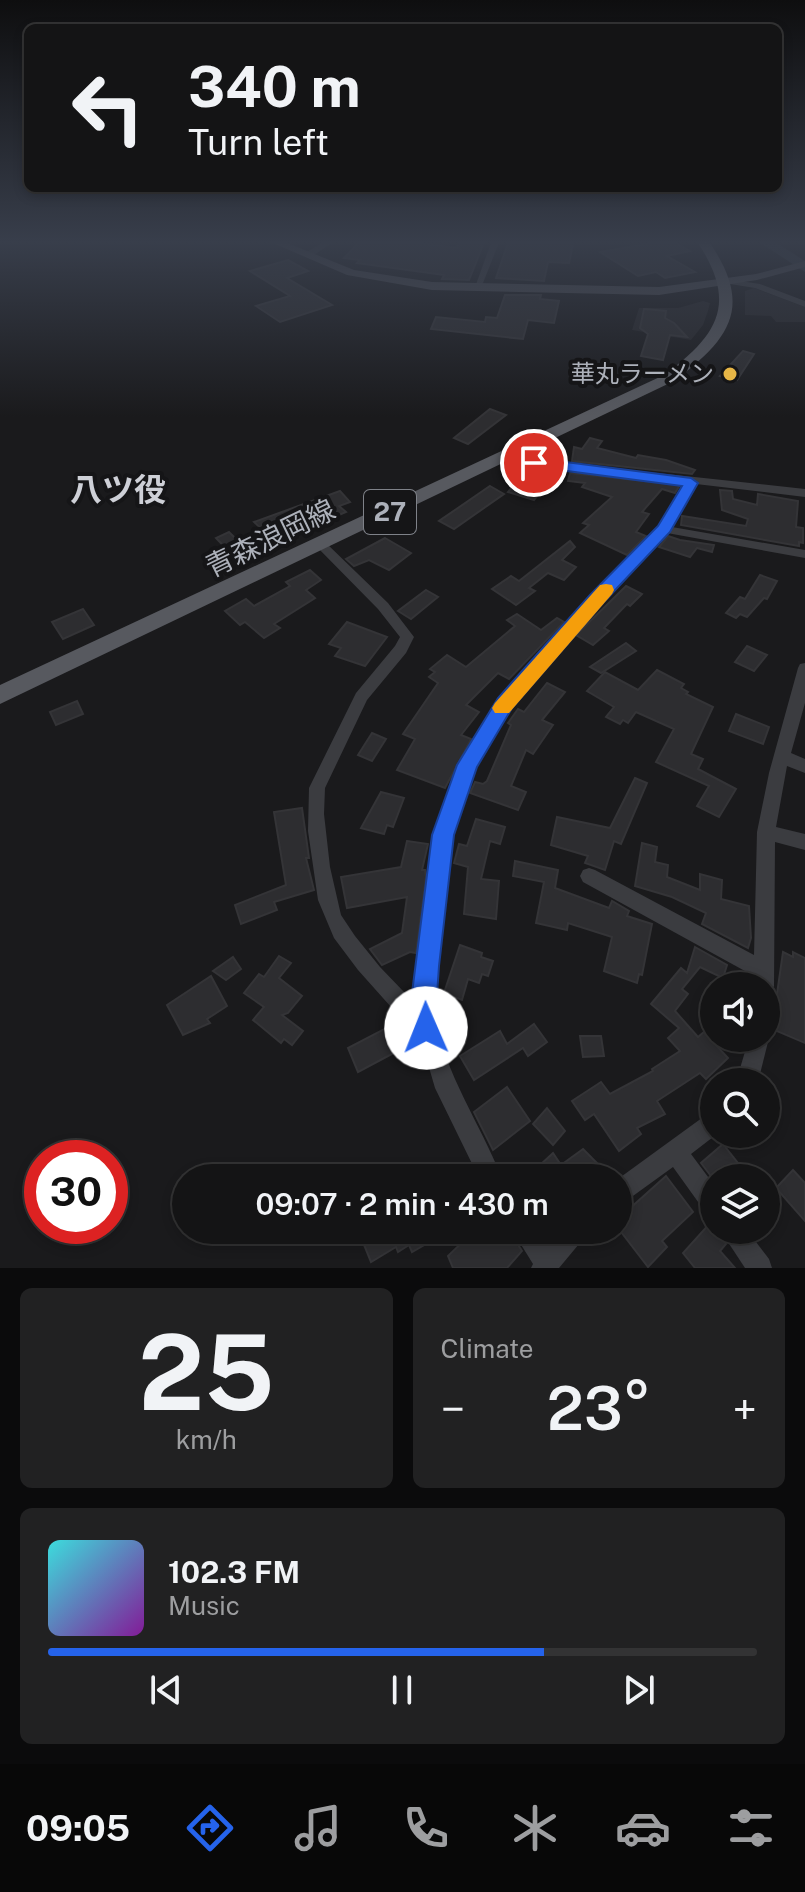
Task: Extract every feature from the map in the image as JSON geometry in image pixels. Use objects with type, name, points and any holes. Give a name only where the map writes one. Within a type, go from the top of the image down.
[{"type":"main road","name":"青森浪岡線","points":[[0,695],[647,390],[697,358],[721,327],[730,299]]},
{"type":"street","points":[[514,453],[534,463],[691,483],[805,493]]},
{"type":"street","points":[[484,1164],[442,1076],[423,1009],[443,835],[468,765],[505,703],[664,529],[691,483]]},
{"type":"street","points":[[664,529],[805,554]]},
{"type":"street","points":[[321,545],[376,598],[407,637],[401,649],[361,697],[317,788],[314,802],[316,827],[330,911],[389,991],[398,1000],[423,1009]]},
{"type":"street","points":[[764,972],[766,832],[774,786],[801,695],[805,668]]},
{"type":"street","points":[[783,757],[805,766]]},
{"type":"street","points":[[766,832],[805,842]]},
{"type":"street","points":[[589,876],[752,972]]},
{"type":"street","points":[[632,1183],[700,1133]]},
{"type":"street","points":[[675,1151],[700,1186]]},
{"type":"street","points":[[532,1244],[545,1266],[564,1244]]},
{"type":"street","points":[[742,1244],[760,1268]]},
{"type":"shaded area","points":[[745,299],[784,299],[805,307],[805,322],[776,322],[771,316],[745,315]]},
{"type":"shaded area","points":[[703,301],[710,303],[708,311],[703,325],[691,340],[632,330],[639,308],[678,308]]},
{"type":"building","points":[[279,299],[322,299],[332,305],[280,322],[256,306]]},
{"type":"building","points":[[504,299],[559,301],[554,323],[528,320],[523,339],[431,329],[436,317],[485,322],[486,317],[497,318]]},
{"type":"building","points":[[644,309],[666,311],[665,318],[687,337],[670,335],[663,360],[641,356],[648,334],[640,328]]},
{"type":"building","points":[[743,351],[754,354],[737,380],[720,376]]},
{"type":"building","points":[[490,409],[506,415],[468,444],[454,438]]},
{"type":"building","points":[[590,438],[602,441],[597,448],[636,458],[638,455],[666,460],[695,470],[692,474],[572,461],[574,447],[582,449]]},
{"type":"building","points":[[570,473],[680,485],[675,493],[662,489],[642,512],[649,514],[636,532],[646,536],[627,555],[580,533],[589,525],[583,523],[612,497],[582,487],[585,483],[568,481]]},
{"type":"building","points":[[523,474],[548,482],[534,500],[508,492]]},
{"type":"building","points":[[490,486],[504,494],[454,529],[439,521]]},
{"type":"building","points":[[720,490],[732,491],[733,499],[757,505],[758,494],[798,501],[796,527],[803,528],[803,543],[799,542],[799,546],[681,525],[682,516],[746,526],[748,519],[722,510]]},
{"type":"building","points":[[340,491],[350,502],[339,506],[346,512],[320,523],[312,516],[280,530],[283,533],[271,538],[254,522]]},
{"type":"building","points":[[229,532],[254,557],[240,563],[216,538]]},
{"type":"building","points":[[668,536],[714,545],[712,552],[697,548],[690,557],[659,547]]},
{"type":"building","points":[[385,538],[411,553],[389,570],[369,560],[354,566],[346,559]]},
{"type":"building","points":[[570,541],[575,547],[562,560],[576,567],[564,580],[548,573],[529,588],[535,591],[516,605],[492,589],[511,576],[519,581]]},
{"type":"building","points":[[310,570],[321,580],[306,590],[315,598],[274,624],[280,628],[264,638],[245,622],[240,625],[225,611],[246,599],[254,606],[290,586],[286,582]]},
{"type":"building","points":[[760,575],[777,581],[767,599],[764,598],[747,617],[740,614],[736,618],[726,613],[740,597],[745,599]]},
{"type":"building","points":[[626,586],[642,594],[630,606],[627,604],[604,628],[609,631],[593,645],[576,635]]},
{"type":"building","points":[[426,590],[438,597],[411,619],[398,611]]},
{"type":"building","points":[[83,609],[94,625],[63,639],[52,622]]},
{"type":"building","points":[[517,614],[541,630],[557,618],[564,622],[509,679],[498,673],[466,705],[479,712],[461,735],[471,739],[445,788],[397,770],[415,739],[403,734],[438,683],[429,677],[435,672],[430,669],[447,655],[466,667],[515,626],[507,620]]},
{"type":"building","points":[[347,622],[387,637],[365,666],[335,656],[341,648],[329,644]]},
{"type":"building","points":[[626,643],[636,651],[601,673],[590,667]]},
{"type":"building","points":[[747,646],[767,655],[754,671],[735,662]]},
{"type":"building","points":[[657,670],[684,684],[681,688],[688,692],[686,694],[713,707],[691,754],[703,759],[698,769],[736,789],[719,817],[697,806],[709,786],[656,762],[674,729],[636,712],[628,723],[623,720],[620,724],[606,717],[614,707],[587,691],[605,672],[638,690]]},
{"type":"building","points":[[547,683],[565,692],[542,720],[553,725],[533,754],[526,750],[511,786],[526,792],[518,810],[470,793],[475,782],[483,784],[487,781],[511,725],[508,723],[518,709],[524,712]]},
{"type":"building","points":[[77,701],[83,714],[56,725],[50,712]]},
{"type":"building","points":[[736,714],[769,727],[763,744],[729,731]]},
{"type":"building","points":[[372,733],[386,739],[372,761],[358,755]]},
{"type":"building","points":[[635,778],[647,783],[621,844],[614,841],[605,870],[585,863],[588,856],[551,845],[557,817],[610,828]]},
{"type":"building","points":[[381,792],[404,798],[393,827],[387,825],[384,834],[361,828]]},
{"type":"building","points":[[302,808],[309,858],[306,858],[314,890],[274,902],[277,910],[241,924],[235,905],[286,885],[274,812]]},
{"type":"building","points":[[476,819],[505,827],[500,844],[490,841],[481,879],[499,881],[496,919],[464,914],[468,867],[454,863],[459,844],[467,846]]},
{"type":"building","points":[[407,841],[428,844],[422,870],[425,870],[426,877],[416,953],[410,952],[382,965],[370,949],[402,933],[407,897],[347,908],[341,877],[401,867]]},
{"type":"building","points":[[642,843],[657,847],[655,862],[668,865],[667,877],[700,890],[700,874],[722,880],[721,899],[749,906],[751,938],[748,948],[702,924],[706,913],[672,897],[635,886]]},
{"type":"building","points":[[515,861],[558,870],[555,888],[609,908],[612,901],[629,911],[627,916],[652,924],[642,975],[639,974],[637,983],[604,971],[612,937],[568,923],[567,930],[536,923],[544,882],[513,876]]},
{"type":"building","points":[[460,945],[493,961],[488,976],[482,974],[479,983],[468,979],[462,1000],[444,993]]},
{"type":"building","points":[[695,947],[727,965],[725,972],[710,972],[700,967],[682,989],[688,994],[675,1011],[698,1037],[700,1035],[700,1052],[722,1052],[728,1058],[718,1068],[700,1068],[700,1073],[657,1101],[665,1114],[637,1128],[641,1134],[619,1151],[594,1114],[585,1120],[572,1101],[601,1082],[610,1094],[653,1071],[680,1051],[668,1038],[679,1028],[651,1004],[681,968],[687,973]]},
{"type":"building","points":[[783,952],[793,957],[793,952],[805,958],[805,1043],[780,1032]]},
{"type":"building","points":[[279,956],[291,963],[279,978],[302,996],[288,1013],[282,1015],[303,1031],[292,1045],[284,1039],[281,1043],[253,1020],[264,1007],[244,993],[259,974],[264,977]]},
{"type":"building","points":[[233,957],[241,969],[226,980],[213,971]]},
{"type":"building","points":[[211,976],[227,1006],[207,1019],[210,1023],[183,1035],[167,1005]]},
{"type":"building","points":[[394,1024],[405,1047],[358,1072],[348,1048]]},
{"type":"building","points":[[534,1024],[547,1042],[528,1056],[523,1048],[474,1080],[460,1056],[500,1031],[507,1044]]},
{"type":"building","points":[[580,1036],[601,1036],[604,1056],[583,1057]]},
{"type":"building","points":[[507,1087],[530,1121],[493,1150],[474,1112]]},
{"type":"building","points":[[547,1108],[565,1131],[553,1145],[533,1124]]},
{"type":"building","points":[[718,1148],[726,1148],[739,1164],[702,1164]]},
{"type":"building","points":[[583,1149],[598,1164],[562,1164]]},
{"type":"building","points":[[553,1153],[560,1164],[541,1164]]},
{"type":"building","points":[[793,1170],[805,1183],[805,1221],[780,1193],[780,1184]]},
{"type":"building","points":[[666,1176],[693,1212],[662,1241],[667,1247],[648,1267],[630,1244],[632,1206]]},
{"type":"building","points":[[700,1234],[700,1244],[726,1244],[720,1251],[735,1268],[695,1268],[683,1253]]},
{"type":"building","points":[[364,1244],[426,1244],[412,1252],[409,1245],[398,1252],[396,1247],[371,1262]]},
{"type":"building","points":[[460,1244],[518,1244],[522,1251],[507,1268],[453,1268],[448,1256]]},
{"type":"slow traffic","points":[[502,708],[606,590]]},
{"type":"place","name":"華丸ラーメン","points":[[730,374]]},
{"type":"district","name":"八ツ役","points":[[118,490]]},
{"type":"route","points":[[426,1028],[423,1009],[443,835],[452,802],[468,765],[505,703],[596,599],[664,529],[691,483],[534,463]]}]
